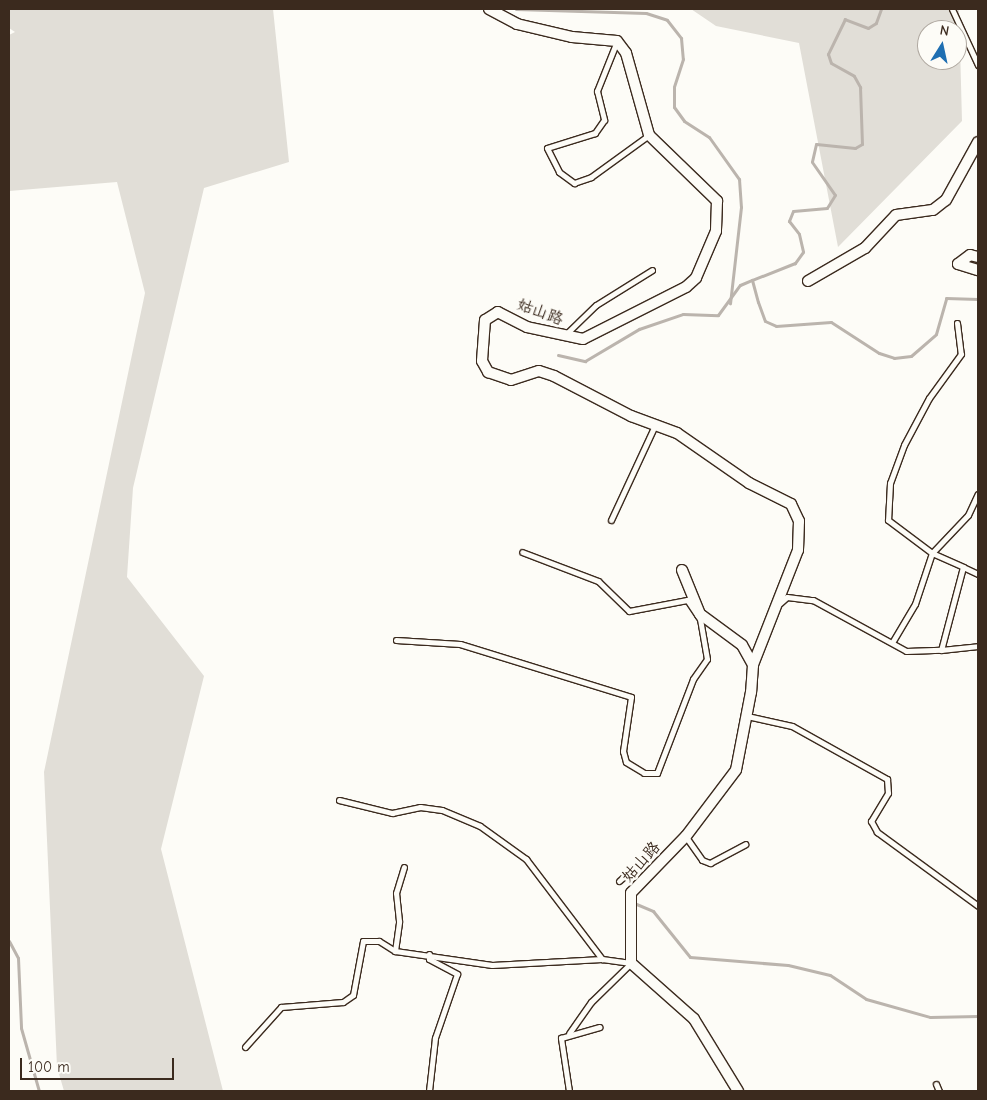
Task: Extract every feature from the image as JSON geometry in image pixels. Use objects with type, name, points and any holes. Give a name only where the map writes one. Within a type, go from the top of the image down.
[{"type":"street","points":[[488,9],[516,24],[572,38],[617,41],[626,54],[649,135]]},
{"type":"street","name":"姑山路","points":[[631,963],[632,893],[686,836],[736,770],[747,716],[753,665],[779,603],[798,550],[798,521],[792,504],[749,483],[704,449],[554,376],[539,371],[511,380],[488,372],[482,361],[485,320],[498,312],[562,337],[598,334],[696,278],[716,231],[718,201],[649,135]]},
{"type":"street","points":[[808,281],[865,248],[896,215],[926,212],[946,200],[978,142]]},
{"type":"street","points":[[978,257],[970,255],[958,264],[978,270]]},
{"type":"street","points":[[682,570],[700,614],[742,645],[753,665]]},
{"type":"street","points":[[631,963],[694,1019],[738,1091]]},
{"type":"lane","points":[[952,9],[978,65]]},
{"type":"lane","points":[[617,41],[597,91],[604,120],[595,133],[547,148],[559,172],[574,183],[591,177],[649,135]]},
{"type":"lane","points":[[562,337],[596,306],[652,270]]},
{"type":"lane","points":[[957,323],[961,354],[929,398],[904,444],[888,504],[888,520],[898,532],[932,553],[978,574]]},
{"type":"lane","points":[[612,520],[655,425]]},
{"type":"lane","points":[[893,641],[915,604],[932,553],[968,515],[978,494]]},
{"type":"lane","points":[[396,640],[460,644],[631,697],[623,751],[626,762],[644,773],[657,773],[670,748],[693,679],[707,659],[700,619],[687,600],[629,611],[598,581],[522,552]]},
{"type":"lane","points":[[941,650],[963,567]]},
{"type":"lane","points":[[779,603],[787,597],[813,600],[893,641],[906,650],[941,650],[978,646]]},
{"type":"lane","points":[[747,716],[792,726],[887,779],[888,793],[871,821],[877,832],[978,906]]},
{"type":"lane","points":[[339,800],[392,813],[420,807],[442,810],[480,826],[526,859],[602,959]]},
{"type":"lane","points":[[686,836],[702,860],[710,863],[745,844]]},
{"type":"lane","points":[[619,881],[648,855]]},
{"type":"lane","points":[[395,950],[399,921],[396,893],[404,867]]},
{"type":"lane","points":[[245,1047],[281,1007],[343,1002],[353,995],[363,941],[379,941],[395,950],[510,966],[573,957],[631,963]]},
{"type":"lane","points":[[429,954],[428,959],[457,974],[435,1038],[429,1091]]},
{"type":"lane","points":[[570,1033],[591,1002],[631,963]]},
{"type":"lane","points":[[569,1091],[560,1047],[561,1038],[570,1033],[599,1027]]},
{"type":"lane","points":[[936,1084],[939,1091]]},
{"type":"shaded area","points":[[9,9],[273,9],[289,162],[204,188],[133,488],[127,577],[204,676],[161,849],[223,1091],[64,1091],[57,1067],[44,772],[145,293],[117,182],[9,191],[9,35],[15,32],[9,28]]},
{"type":"shaded area","points":[[691,9],[959,9],[959,20],[917,20],[917,70],[961,70],[962,121],[838,247],[799,43],[716,26]]},
{"type":"waterway","points":[[516,9],[646,13],[667,20],[681,38],[683,59],[674,87],[674,107],[684,121],[709,137],[739,179],[741,207],[730,303]]},
{"type":"waterway","points":[[881,9],[876,23],[868,28],[845,19],[828,54],[831,63],[854,76],[860,87],[862,144],[855,148],[816,144],[812,162],[835,195],[827,208],[793,211],[789,221],[799,234],[803,252],[795,263],[752,280],[758,302],[765,321],[776,326],[831,322],[879,353],[894,358],[911,356],[936,334],[946,298],[978,299]]},
{"type":"waterway","points":[[558,355],[585,361],[639,329],[683,314],[718,315],[740,285],[752,280]]},
{"type":"waterway","points":[[634,903],[653,911],[690,957],[788,965],[830,975],[866,999],[930,1017],[978,1016]]},
{"type":"waterway","points":[[9,941],[18,958],[21,1028],[39,1091]]}]
